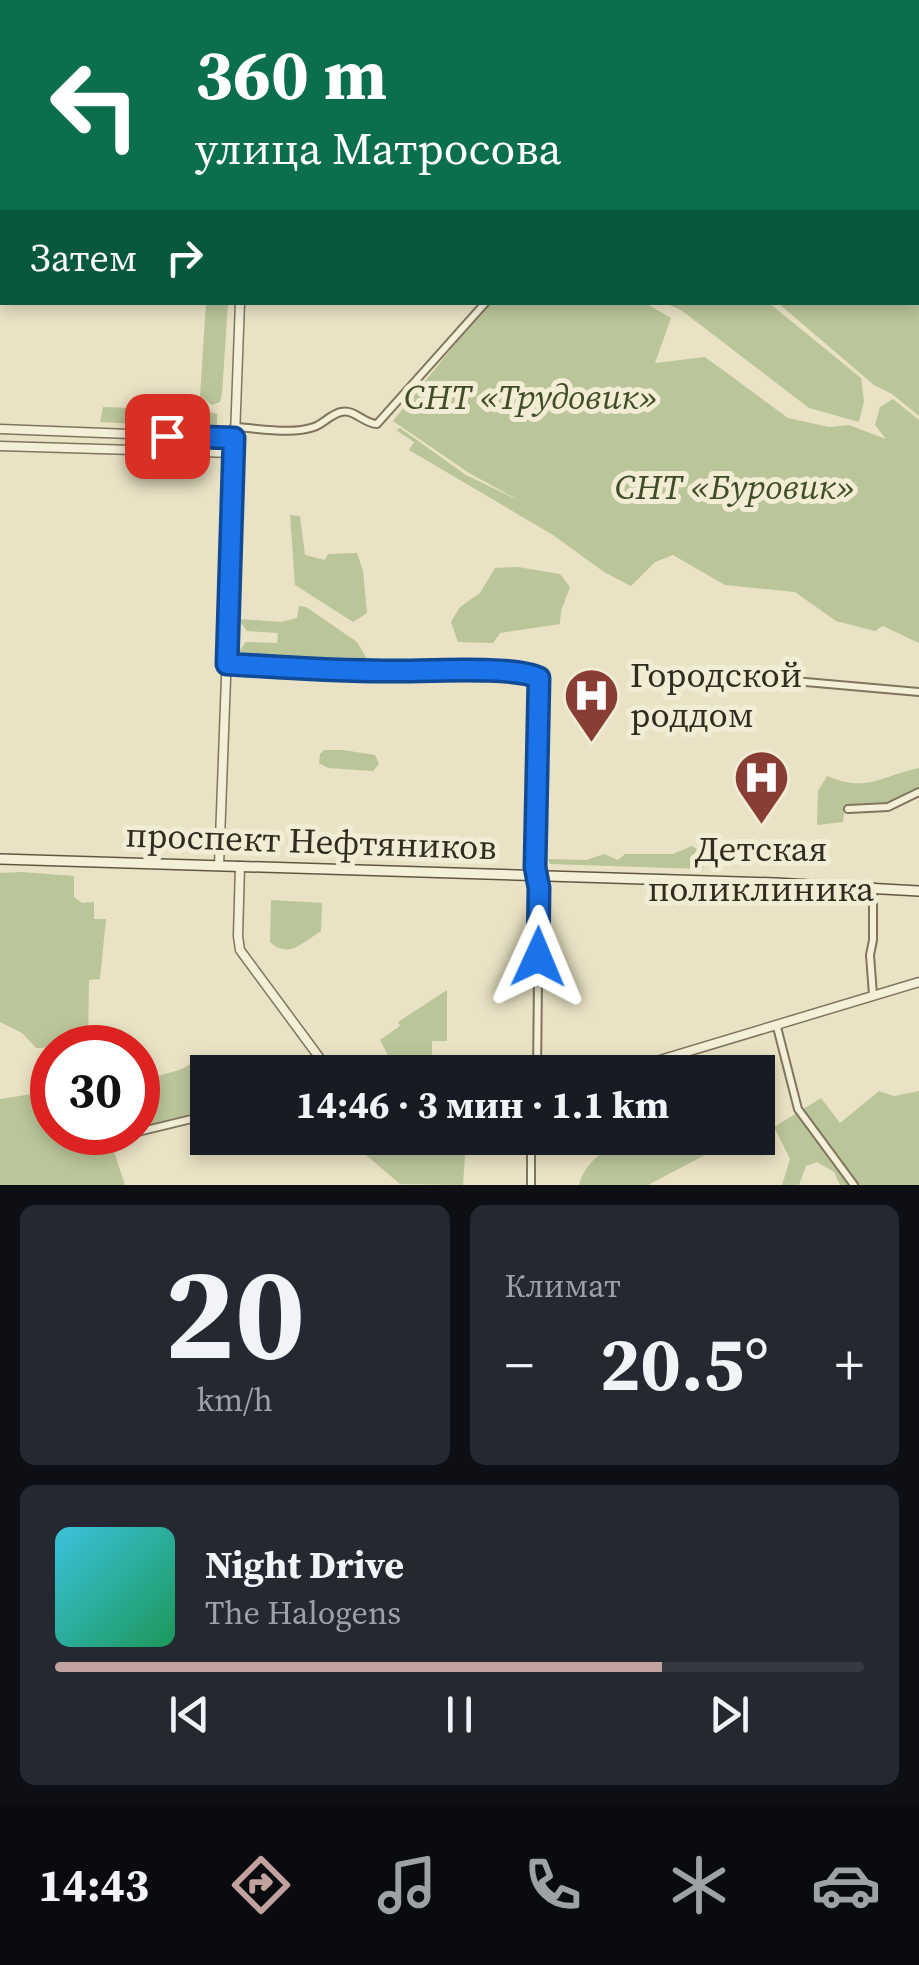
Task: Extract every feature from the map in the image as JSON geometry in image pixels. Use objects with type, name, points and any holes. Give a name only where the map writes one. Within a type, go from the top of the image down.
[{"type":"main road","name":"проспект Нефтяников","points":[[0,859],[919,891]]},
{"type":"street","points":[[220,866],[240,305]]},
{"type":"street","points":[[234,427],[305,429],[347,412],[371,425],[379,422],[483,305]]},
{"type":"street","points":[[0,429],[234,438]]},
{"type":"street","points":[[0,446],[233,454]]},
{"type":"street","points":[[218,605],[229,605]]},
{"type":"street","points":[[227,664],[532,674],[539,678],[537,1055]]},
{"type":"street","points":[[788,683],[919,692]]},
{"type":"street","points":[[848,810],[888,807],[919,792]]},
{"type":"street","points":[[240,866],[240,950],[316,1055]]},
{"type":"street","points":[[872,888],[873,995]]},
{"type":"street","points":[[679,1055],[919,982]]},
{"type":"street","points":[[777,1027],[798,1109],[854,1185]]},
{"type":"street","points":[[160,1126],[190,1119]]},
{"type":"street","points":[[530,1185],[531,1155]]},
{"type":"green space","points":[[206,305],[228,305],[220,402],[212,405],[200,396]]},
{"type":"green space","points":[[487,305],[648,305],[671,318],[655,363],[705,357],[788,418],[829,427],[849,425],[886,439],[875,425],[880,407],[893,399],[919,420],[919,643],[883,626],[875,631],[836,621],[795,592],[725,585],[673,555],[655,562],[631,586],[409,450],[414,442],[396,430],[400,428],[466,475],[522,502],[469,473],[393,421]]},
{"type":"green space","points":[[670,305],[771,305],[861,378],[864,401],[859,422],[809,408]]},
{"type":"green space","points":[[780,305],[919,305],[919,416],[874,385]]},
{"type":"green space","points":[[103,407],[200,410],[217,414],[217,428],[100,422]]},
{"type":"green space","points":[[290,515],[300,516],[305,555],[325,560],[328,554],[357,553],[367,613],[353,622],[295,585]]},
{"type":"green space","points":[[518,567],[560,574],[570,587],[560,624],[500,633],[493,643],[458,642],[451,622],[460,607],[480,593],[495,568]]},
{"type":"green space","points":[[299,606],[357,642],[372,667],[241,662],[236,655],[246,642],[277,643],[278,633],[247,631],[238,619],[281,622],[297,618]]},
{"type":"green space","points":[[324,750],[375,755],[379,764],[373,771],[328,768],[319,763]]},
{"type":"green space","points":[[919,768],[919,787],[891,803],[845,806],[843,822],[817,825],[818,791],[827,776],[864,783]]},
{"type":"green space","points":[[692,846],[704,853],[706,863],[702,869],[550,864],[548,859],[587,860],[604,854],[618,860],[625,854],[673,854]]},
{"type":"green space","points":[[0,873],[74,876],[74,897],[82,903],[94,902],[94,919],[106,919],[100,979],[89,980],[88,1025],[30,1025],[30,1042],[0,1022]]},
{"type":"green space","points":[[271,900],[322,903],[321,931],[296,947],[277,947],[270,942]]},
{"type":"green space","points":[[447,990],[447,1041],[432,1041],[432,1055],[388,1055],[380,1040],[400,1026],[398,1022]]},
{"type":"green space","points":[[190,1064],[190,1115],[160,1123],[160,1076]]},
{"type":"green space","points":[[879,1091],[894,1096],[919,1091],[919,1185],[840,1185],[834,1172],[817,1162],[806,1166],[799,1185],[782,1185],[790,1159],[775,1126],[821,1098],[840,1123]]},
{"type":"green space","points":[[30,1094],[30,1155],[115,1155],[125,1185],[0,1185],[0,1099]]},
{"type":"green space","points":[[366,1155],[465,1155],[463,1185],[400,1184]]},
{"type":"green space","points":[[599,1155],[705,1155],[648,1185],[579,1185]]},
{"type":"place","name":"Городской роддом","points":[[591,744]]},
{"type":"place","name":"Детская поликлиника","points":[[761,827]]},
{"type":"route","points":[[167,436],[234,438],[227,664],[532,674],[539,678],[535,867],[539,888],[538,957]]},
{"type":"park label","name":"СНТ «Трудовик»","points":[[531,397]]},
{"type":"park label","name":"СНТ «Буровик»","points":[[735,487]]}]
